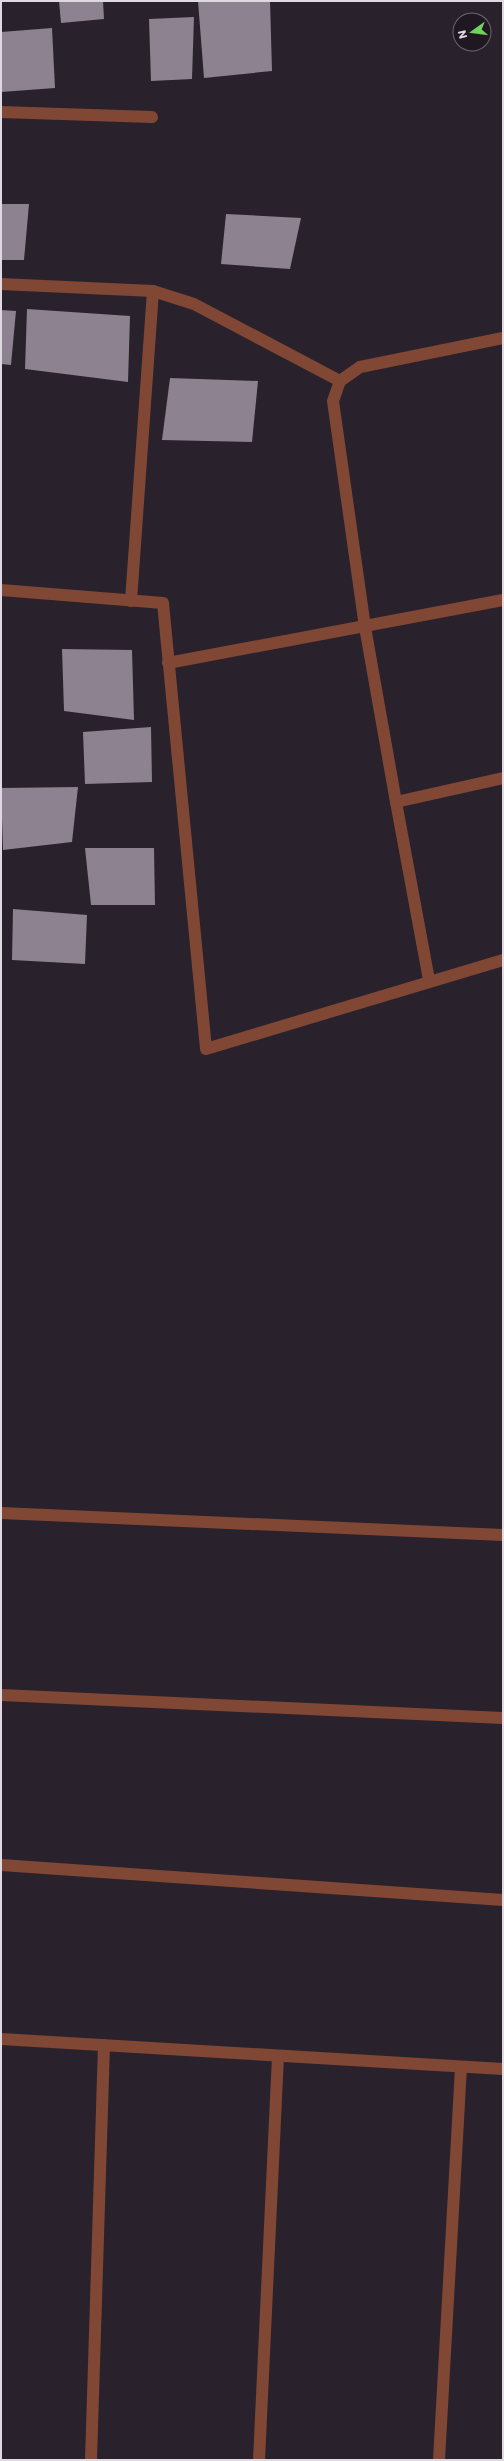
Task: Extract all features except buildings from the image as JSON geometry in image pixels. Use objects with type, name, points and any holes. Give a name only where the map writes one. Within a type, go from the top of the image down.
[{"type":"street","points":[[1,112],[152,117]]},
{"type":"street","points":[[1,284],[153,291],[194,304],[340,381]]},
{"type":"street","points":[[131,601],[153,291]]},
{"type":"street","points":[[429,980],[364,627],[333,401],[340,381],[360,367],[503,338]]},
{"type":"street","points":[[1,590],[163,603],[206,1049],[429,980],[503,960]]},
{"type":"street","points":[[168,663],[503,600]]},
{"type":"street","points":[[396,802],[503,778]]},
{"type":"street","points":[[1,1512],[503,1536]]},
{"type":"street","points":[[1,1695],[503,1718]]},
{"type":"street","points":[[1,1865],[503,1900]]},
{"type":"street","points":[[1,2039],[503,2069]]},
{"type":"street","points":[[91,2460],[104,2045]]},
{"type":"street","points":[[259,2460],[278,2056]]},
{"type":"street","points":[[439,2460],[462,2067]]}]
